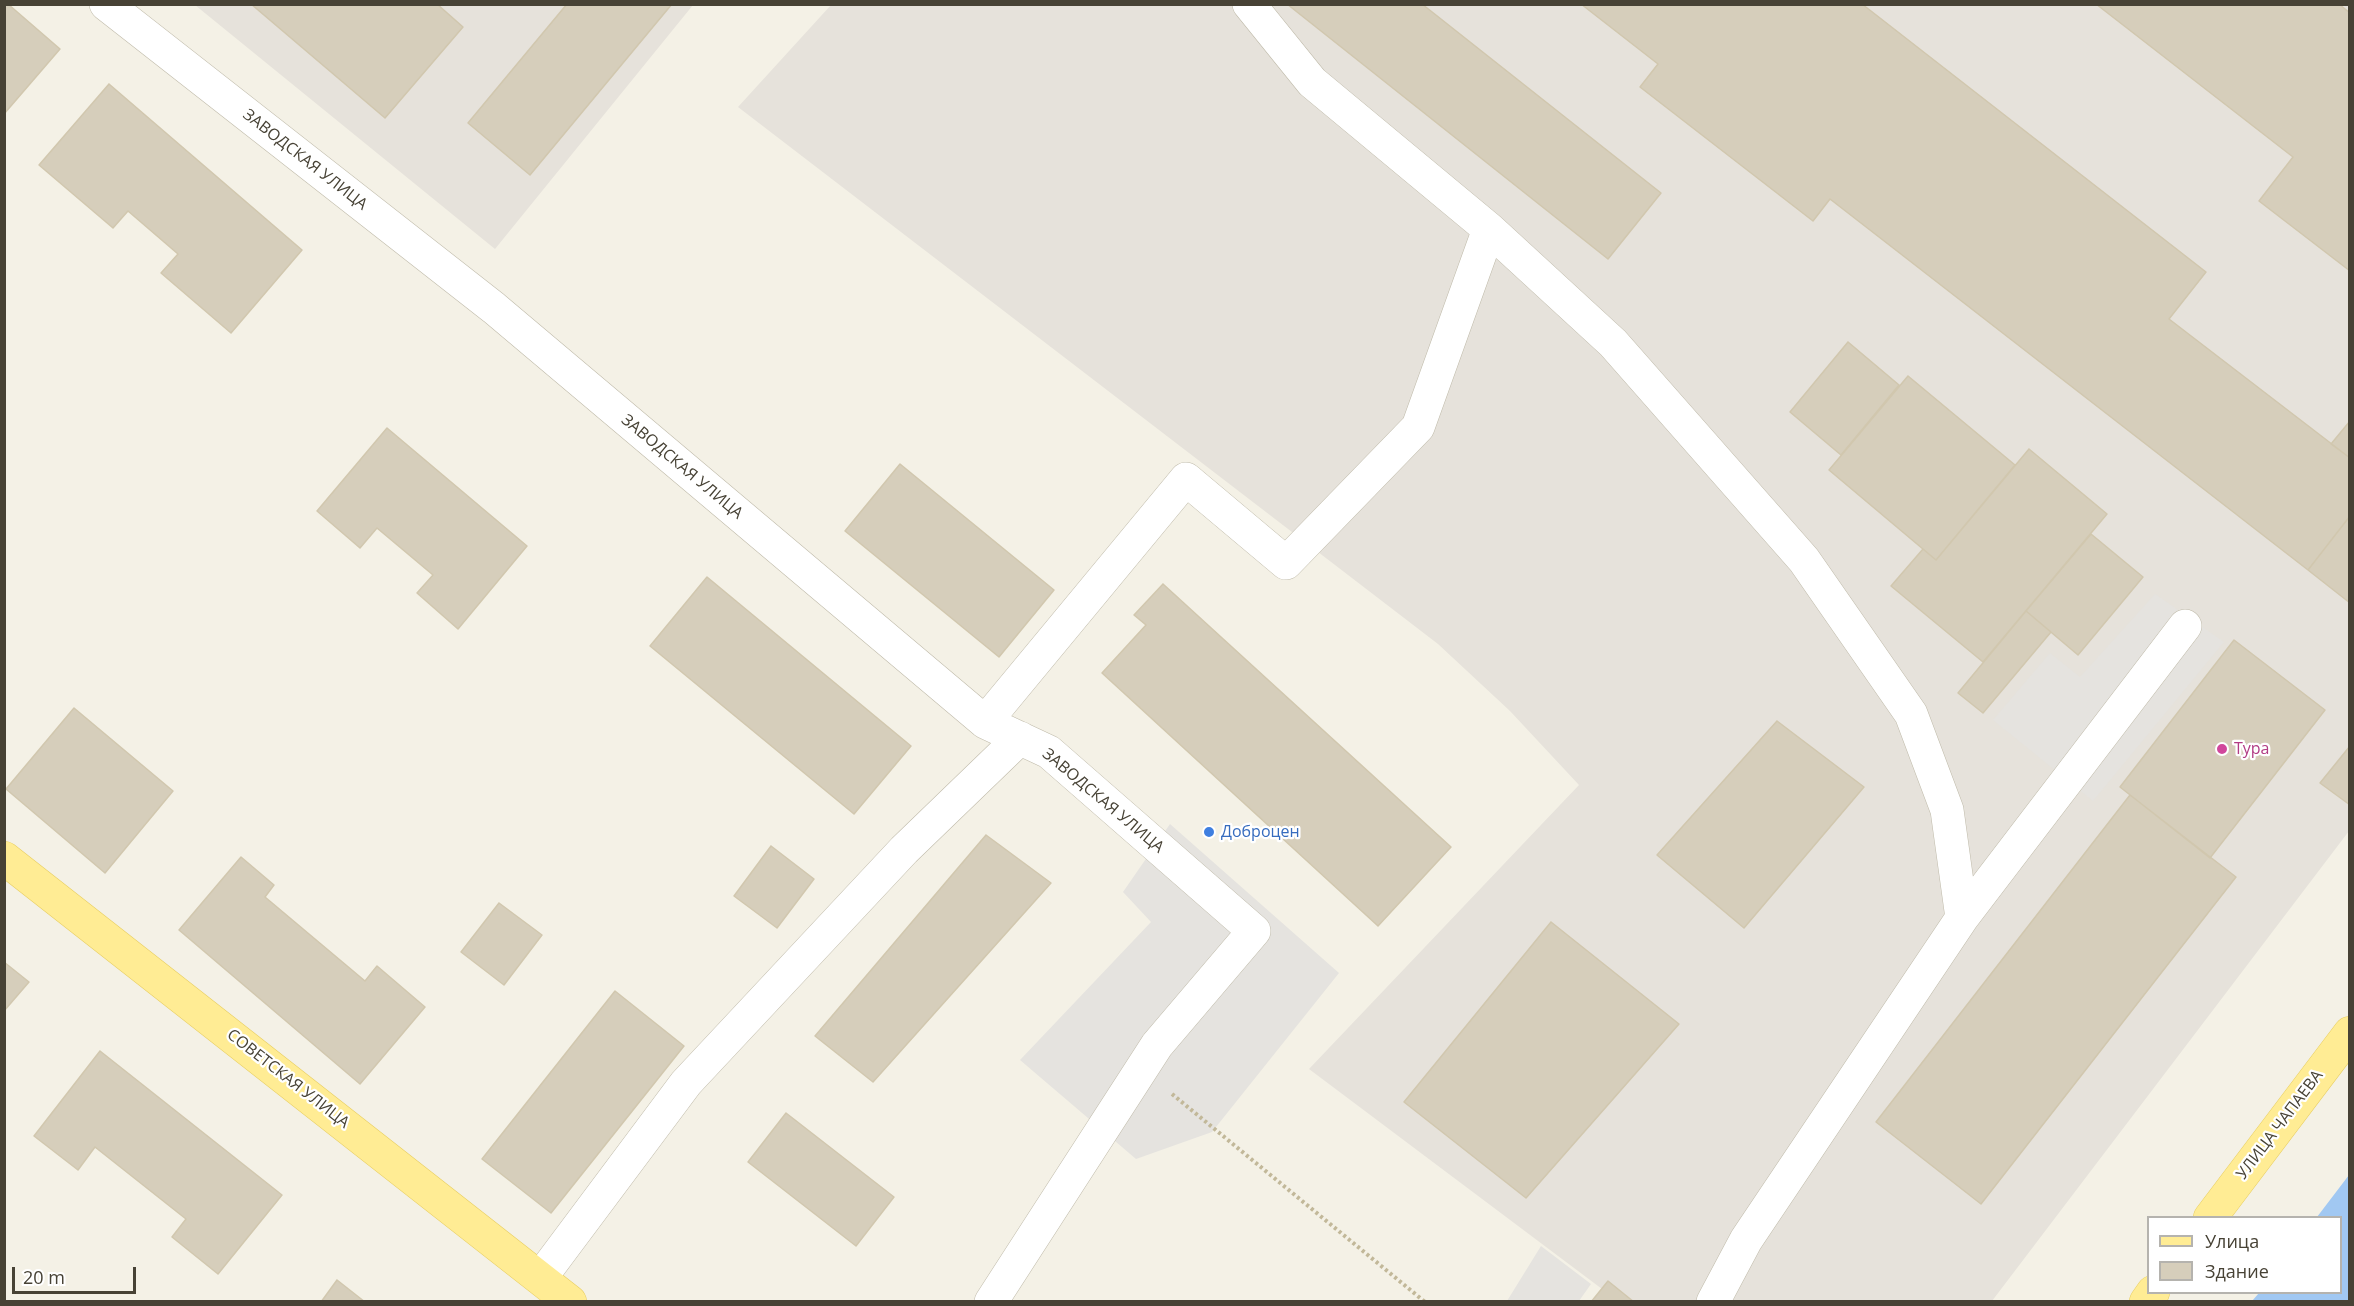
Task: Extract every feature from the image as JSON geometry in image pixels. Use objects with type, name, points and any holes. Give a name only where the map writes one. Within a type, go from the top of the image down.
[{"type":"main road","name":"СОВЕТСКАЯ УЛИЦА","points":[[4,858],[570,1302]]},
{"type":"main road","name":"УЛИЦА ЧАПАЕВА","points":[[2212,1216],[2349,1033]]},
{"type":"street","name":"ЗАВОДСКАЯ УЛИЦА","points":[[106,4],[494,308],[985,722],[1049,752],[1254,931],[1157,1045],[1141,1069]]},
{"type":"street","points":[[1249,4],[1312,82],[1489,229],[1613,343],[1804,560],[1911,714],[1947,810],[1962,918]]},
{"type":"street","points":[[985,722],[1186,479],[1287,562],[1418,427],[1489,229]]},
{"type":"street","points":[[1713,1302],[1746,1240],[1962,918],[2185,626]]},
{"type":"street","points":[[541,1277],[686,1083],[904,850],[1020,738]]},
{"type":"street","points":[[991,1302],[1141,1069]]},
{"type":"path","points":[[1141,1069],[1425,1302]]},
{"type":"shaded area","points":[[195,5],[693,5],[495,249]]},
{"type":"shaded area","points":[[831,5],[2349,5],[2349,831],[1992,1301],[1618,1301],[1309,1069],[1579,785],[1510,711],[1438,644],[738,107]]},
{"type":"shaded area","points":[[2155,594],[2224,642],[2093,801],[1993,720],[2050,653],[2080,677]]},
{"type":"shaded area","points":[[1170,824],[1339,973],[1212,1132],[1136,1159],[1020,1060],[1151,922],[1123,892]]},
{"type":"shaded area","points":[[1541,1246],[1591,1284],[1579,1301],[1507,1301]]},
{"type":"water","points":[[2349,1175],[2349,1301],[2252,1301],[2258,1294],[2342,1294],[2342,1216],[2318,1216]]},
{"type":"building","points":[[4,4],[8,4],[60,49],[4,114]]},
{"type":"building","points":[[251,4],[437,4],[463,27],[385,118]]},
{"type":"building","points":[[567,4],[672,4],[530,175],[468,123]]},
{"type":"building","points":[[1287,4],[1422,4],[1661,193],[1608,259]]},
{"type":"building","points":[[1581,4],[1862,4],[2206,272],[2169,319],[2350,458],[2350,516],[2308,570],[1830,199],[1813,221],[1640,87],[1658,64]]},
{"type":"building","points":[[2096,4],[2339,4],[2350,13],[2350,271],[2259,201],[2293,157]]},
{"type":"building","points":[[109,84],[302,250],[231,333],[161,273],[178,254],[128,211],[113,228],[39,165]]},
{"type":"building","points":[[1848,342],[1899,385],[1841,455],[1790,412]]},
{"type":"building","points":[[1908,376],[2015,465],[1936,560],[1829,470]]},
{"type":"building","points":[[2350,421],[2350,458],[2331,444]]},
{"type":"building","points":[[387,428],[527,546],[458,629],[417,593],[433,575],[377,528],[360,548],[317,511]]},
{"type":"building","points":[[2029,449],[2107,514],[1983,662],[1891,586],[1923,549],[1936,560]]},
{"type":"building","points":[[900,464],[1054,590],[999,657],[845,531]]},
{"type":"building","points":[[2350,516],[2350,603],[2308,570]]},
{"type":"building","points":[[2091,534],[2143,577],[2078,655],[2026,611]]},
{"type":"building","points":[[707,577],[911,746],[854,814],[650,646]]},
{"type":"building","points":[[1163,584],[1451,847],[1378,926],[1102,673],[1146,625],[1134,615]]},
{"type":"building","points":[[2026,611],[2051,632],[1983,713],[1958,693]]},
{"type":"building","name":"Тура","points":[[2234,640],[2325,710],[2210,858],[2120,787]]},
{"type":"building","points":[[74,708],[173,791],[105,873],[6,789]]},
{"type":"building","points":[[1777,721],[1864,787],[1744,928],[1657,855]]},
{"type":"building","points":[[2350,746],[2350,805],[2320,783]]},
{"type":"building","points":[[2130,795],[2236,877],[1981,1204],[1876,1122]]},
{"type":"building","points":[[986,835],[1051,883],[873,1082],[815,1036]]},
{"type":"building","points":[[771,846],[814,879],[777,928],[734,896]]},
{"type":"building","points":[[241,857],[274,885],[265,897],[365,981],[377,966],[425,1007],[360,1084],[179,930]]},
{"type":"building","points":[[499,903],[542,935],[504,985],[461,952]]},
{"type":"building","points":[[1551,922],[1679,1024],[1526,1198],[1404,1102]]},
{"type":"building","points":[[4,962],[29,982],[4,1011]]},
{"type":"building","points":[[615,991],[684,1046],[551,1213],[482,1159]]},
{"type":"building","points":[[100,1051],[282,1195],[218,1274],[172,1237],[186,1219],[95,1147],[78,1170],[34,1136]]},
{"type":"building","points":[[786,1113],[894,1197],[856,1246],[748,1162]]},
{"type":"building","points":[[337,1280],[365,1302],[321,1302]]},
{"type":"building","points":[[1608,1281],[1634,1302],[1591,1302]]},
{"type":"place","name":"Тура","points":[[2222,749]]},
{"type":"place","name":"Доброцен","points":[[1209,832]]}]
